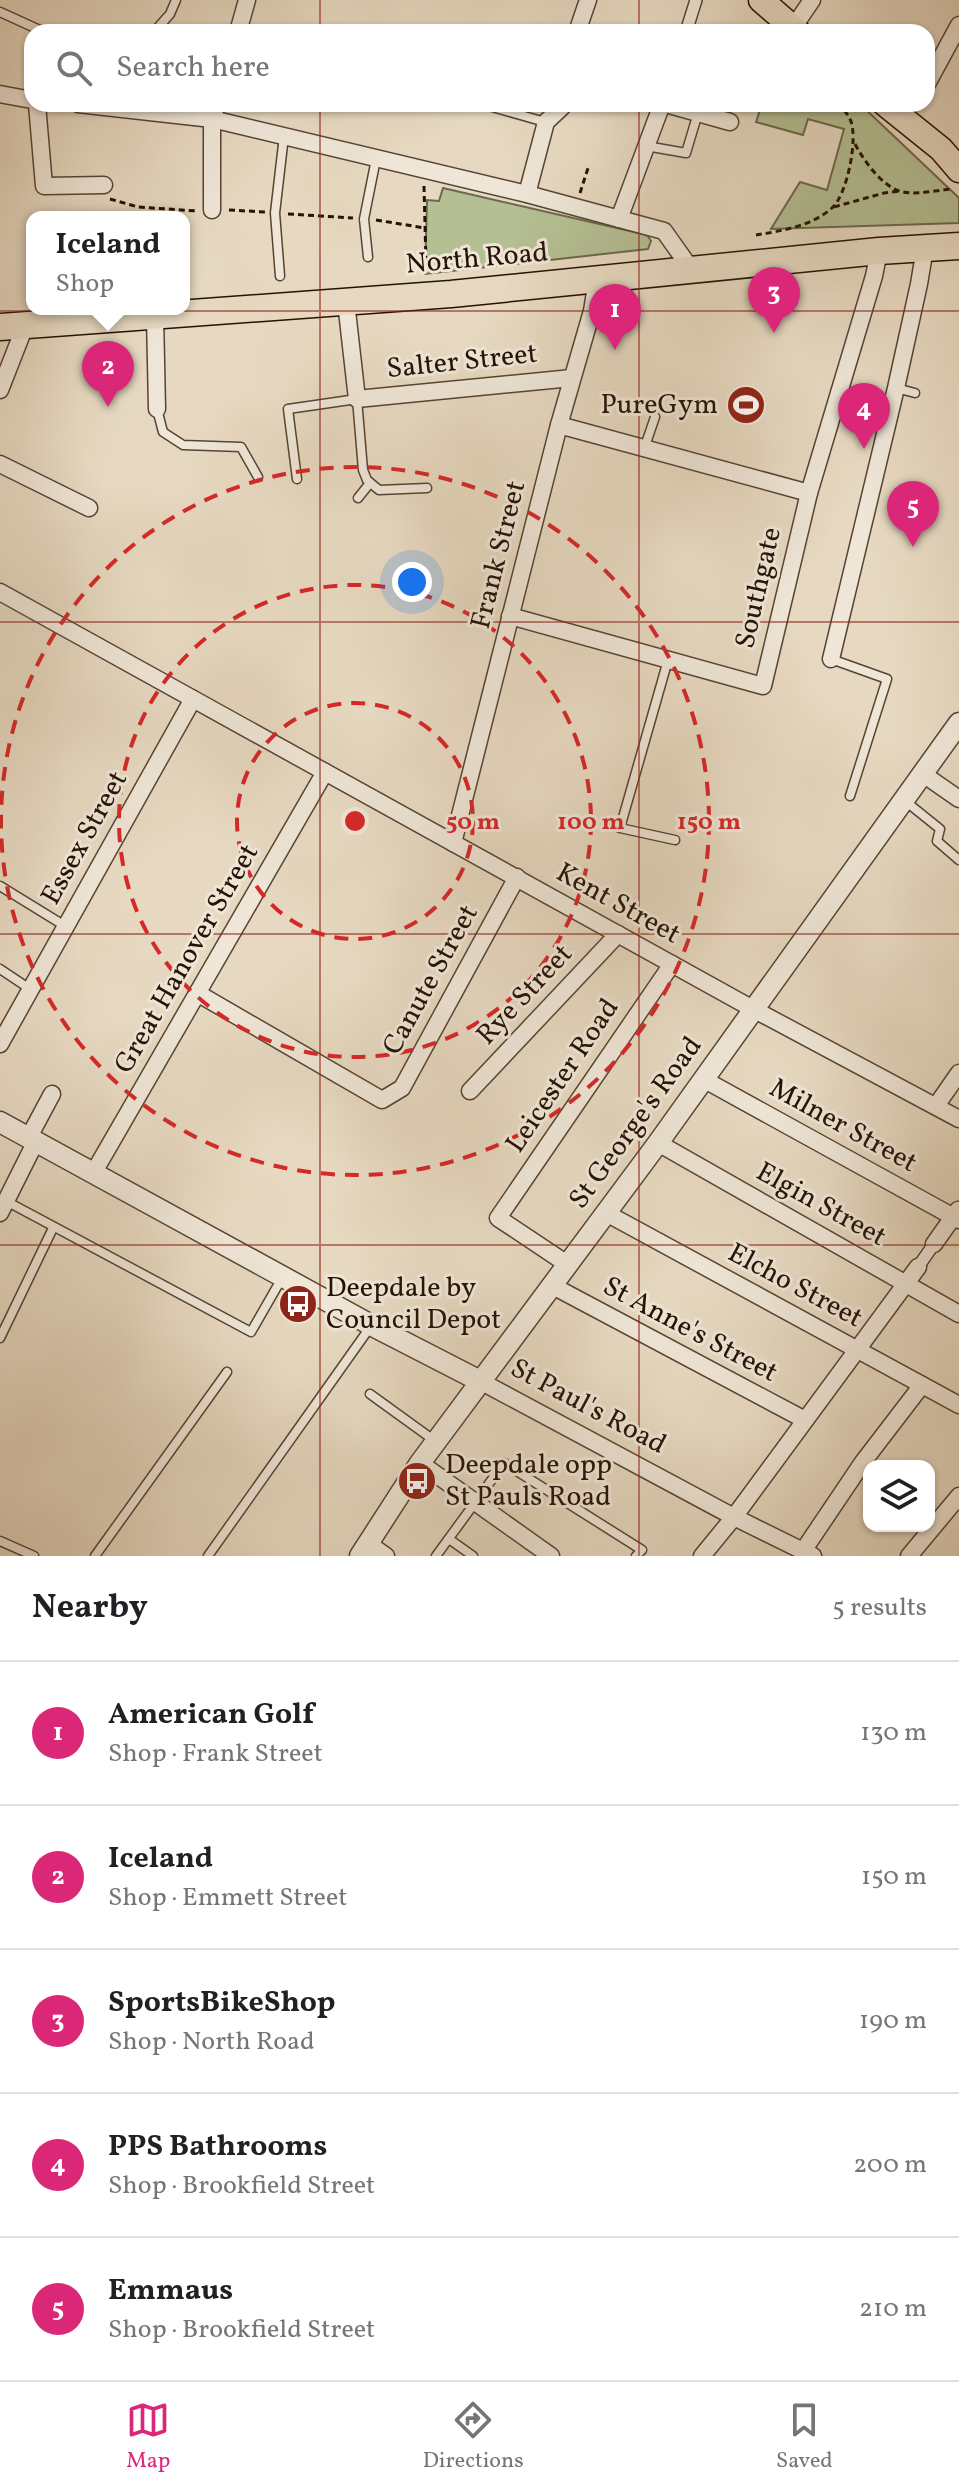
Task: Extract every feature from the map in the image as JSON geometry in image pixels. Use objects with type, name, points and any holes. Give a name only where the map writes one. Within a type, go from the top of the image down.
[{"type":"highway","name":"North Road","points":[[190,313],[959,246]]},
{"type":"highway","name":"North Road","points":[[12,326],[169,315]]},
{"type":"main road","points":[[761,0],[789,24]]},
{"type":"main road","points":[[911,113],[950,151],[957,180]]},
{"type":"street","points":[[240,24],[247,0]]},
{"type":"street","points":[[580,24],[588,0]]},
{"type":"street","points":[[688,24],[696,0]]},
{"type":"street","points":[[799,24],[812,0]]},
{"type":"street","points":[[935,69],[959,25]]},
{"type":"street","points":[[0,94],[24,98]]},
{"type":"street","points":[[38,112],[44,186],[106,192]]},
{"type":"street","points":[[212,210],[215,112],[284,136],[527,194],[664,231],[691,269]]},
{"type":"street","points":[[527,194],[546,122],[555,112]]},
{"type":"street","points":[[619,219],[661,112]]},
{"type":"street","points":[[698,112],[730,122]]},
{"type":"street","points":[[831,659],[896,388],[925,248]]},
{"type":"street","name":"Southgate","points":[[510,616],[763,686],[809,493],[879,251]]},
{"type":"street","name":"Frank Street","points":[[453,843],[559,425],[592,311],[597,280]]},
{"type":"street","points":[[346,302],[357,399]]},
{"type":"street","points":[[155,316],[157,409]]},
{"type":"street","points":[[0,390],[12,326]]},
{"type":"street","name":"Salter Street","points":[[357,399],[572,378]]},
{"type":"street","points":[[559,425],[809,493]]},
{"type":"street","points":[[0,464],[89,508]]},
{"type":"street","name":"Kent Street","points":[[0,592],[753,1009],[959,1119]]},
{"type":"street","name":"Essex Street","points":[[0,1044],[193,699]]},
{"type":"street","name":"St George's Road","points":[[364,1550],[420,1463],[658,1143],[959,723]]},
{"type":"street","name":"Great Hanover Street","points":[[94,1172],[325,772]]},
{"type":"street","points":[[923,774],[959,799]]},
{"type":"street","name":"Canute Street","points":[[197,993],[382,1100],[402,1088],[517,877]]},
{"type":"street","name":"Rye Street","points":[[470,1091],[618,934]]},
{"type":"street","name":"Leicester Road","points":[[567,1264],[498,1218],[672,964]]},
{"type":"street","points":[[936,1106],[959,1073]]},
{"type":"street","name":"Milner Street","points":[[703,1079],[957,1215]]},
{"type":"street","points":[[3,1207],[52,1094]]},
{"type":"street","name":"St Paul's Road","points":[[0,1122],[371,1325],[808,1553]]},
{"type":"street","name":"Elgin Street","points":[[658,1143],[959,1314]]},
{"type":"street","name":"Elcho Street","points":[[606,1213],[959,1405]]},
{"type":"street","points":[[702,1556],[957,1215]]},
{"type":"street","name":"St Anne's Street","points":[[551,1285],[805,1420]]},
{"type":"street","points":[[808,1553],[863,1462],[922,1385]]},
{"type":"street","points":[[420,1463],[551,1556]]},
{"type":"street","points":[[909,1556],[959,1496]]},
{"type":"street","points":[[364,1550],[386,1556]]},
{"type":"lane","points":[[161,24],[176,0]]},
{"type":"lane","points":[[0,12],[26,24]]},
{"type":"lane","points":[[510,112],[546,122]]},
{"type":"lane","points":[[646,146],[686,153],[698,112]]},
{"type":"lane","points":[[280,276],[275,213],[284,136]]},
{"type":"lane","points":[[368,257],[364,219],[376,159]]},
{"type":"lane","points":[[896,388],[915,393]]},
{"type":"lane","points":[[297,479],[288,409],[357,399],[363,470],[370,483],[379,490],[427,488]]},
{"type":"lane","points":[[157,409],[163,432],[183,445],[241,447],[258,477]]},
{"type":"lane","points":[[644,449],[655,417]]},
{"type":"lane","points":[[358,498],[370,483]]},
{"type":"lane","points":[[831,659],[887,679],[850,796]]},
{"type":"lane","points":[[668,660],[620,828],[675,840]]},
{"type":"lane","points":[[903,800],[940,829],[937,841],[959,860]]},
{"type":"lane","points":[[0,886],[65,926]]},
{"type":"lane","points":[[0,969],[30,989]]},
{"type":"lane","points":[[3,1207],[53,1228],[251,1332],[283,1277]]},
{"type":"lane","points":[[0,1338],[53,1228]]},
{"type":"lane","points":[[208,1556],[371,1325]]},
{"type":"lane","points":[[95,1556],[227,1372]]},
{"type":"lane","points":[[370,1394],[436,1441]]},
{"type":"lane","points":[[436,1556],[504,1463],[642,1550],[636,1556]]},
{"type":"lane","points":[[449,1539],[473,1556]]},
{"type":"lane","points":[[0,1541],[34,1556]]},
{"type":"path","points":[[834,207],[852,158],[851,120],[844,112]]},
{"type":"path","points":[[853,140],[879,176],[900,191]]},
{"type":"path","points":[[575,208],[589,165]]},
{"type":"path","points":[[423,171],[426,263]]},
{"type":"path","points":[[756,235],[787,230],[834,207],[884,193],[957,180]]},
{"type":"path","points":[[106,192],[138,207],[364,219],[425,228]]},
{"type":"green space","points":[[759,112],[868,112],[959,198],[959,223],[771,229],[800,182],[827,190],[844,129],[808,119],[803,135],[756,122]]},
{"type":"green space","points":[[443,188],[647,235],[651,241],[648,249],[425,274],[427,200],[439,201]]},
{"type":"place","name":"SportsBikeShop","points":[[774,333]]},
{"type":"place","name":"American Golf","points":[[615,350]]},
{"type":"place","name":"PureGym","points":[[746,405]]},
{"type":"place","name":"Iceland","points":[[108,407]]},
{"type":"place","name":"PPS Bathrooms","points":[[864,449]]},
{"type":"place","name":"Emmaus","points":[[913,547]]},
{"type":"place","name":"Deepdale by Council Depot","points":[[298,1304]]},
{"type":"place","name":"Deepdale opp St Pauls Road","points":[[417,1481]]}]
